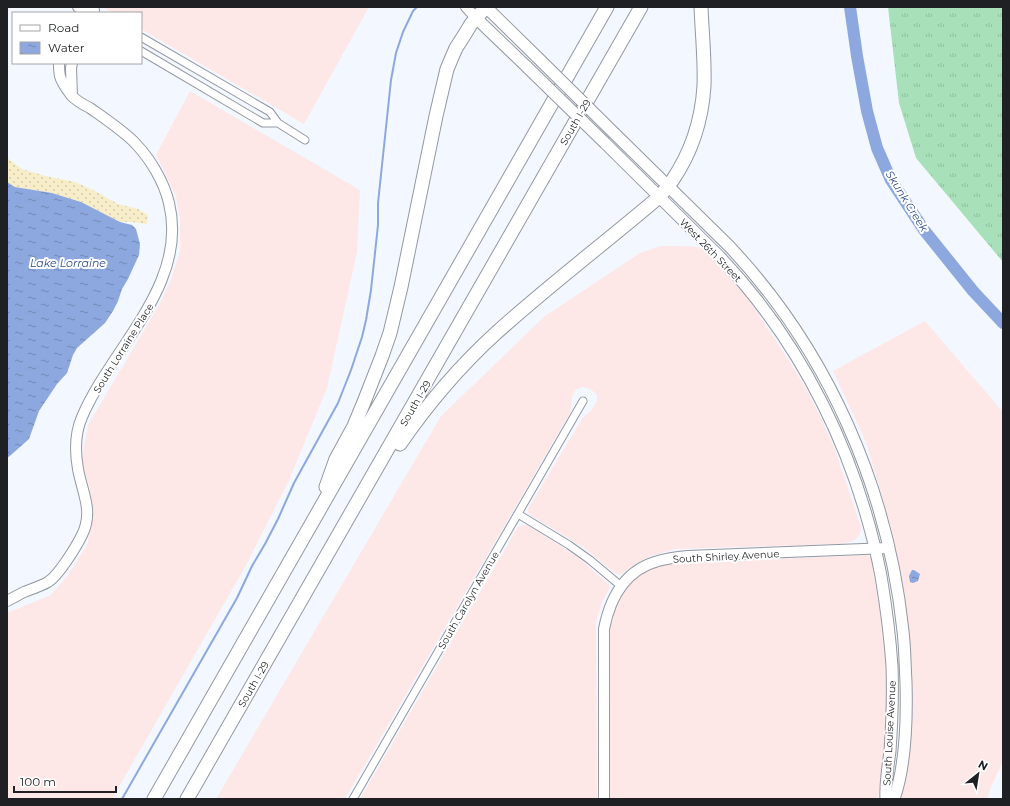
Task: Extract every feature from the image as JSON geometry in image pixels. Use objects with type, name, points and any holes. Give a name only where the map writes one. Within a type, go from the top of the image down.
[{"type":"highway","points":[[317,515],[332,470],[354,426],[390,333],[402,287],[447,69],[456,48],[471,24],[486,7]]},
{"type":"highway","points":[[154,799],[607,7]]},
{"type":"highway","name":"South I-29","points":[[187,799],[641,7]]},
{"type":"highway","points":[[356,506],[421,415],[477,351],[548,289],[659,197],[678,172],[694,136],[700,113],[704,87],[701,7]]},
{"type":"main road","name":"West 26th Street","points":[[486,7],[744,262],[771,296],[812,355],[850,428],[862,458],[882,518],[889,548]]},
{"type":"main road","name":"West 26th Street","points":[[476,18],[706,243],[734,272],[760,304],[796,356],[825,408],[846,455],[860,492],[875,548]]},
{"type":"main road","name":"South Louise Avenue","points":[[875,548],[887,616],[892,666],[892,712],[886,799]]},
{"type":"main road","name":"South Louise Avenue","points":[[889,548],[896,580],[903,632],[906,694],[903,751],[898,788],[894,799]]},
{"type":"street","name":"West 26th Street","points":[[466,7],[476,18]]},
{"type":"street","points":[[142,38],[270,112],[278,123],[305,140]]},
{"type":"street","points":[[142,52],[263,122],[278,123]]},
{"type":"street","name":"South Lorraine Place","points":[[7,601],[55,577],[85,529],[88,512],[76,457],[79,426],[88,404],[161,284],[172,241],[172,221],[169,202],[154,168],[144,153],[132,140],[72,96],[60,77],[59,64]]},
{"type":"street","points":[[72,64],[72,96]]},
{"type":"street","name":"South Carolyn Avenue","points":[[353,799],[584,401]]},
{"type":"street","points":[[518,514],[569,545],[590,560],[621,586]]},
{"type":"street","name":"South Shirley Avenue","points":[[604,799],[604,629],[606,616],[614,596],[621,586],[639,569],[659,560],[688,556],[889,548]]},
{"type":"shaded area","points":[[102,7],[369,7],[304,124],[142,30],[142,12],[111,12]]},
{"type":"shaded area","points":[[190,91],[360,190],[357,252],[327,388],[289,480],[245,567],[112,799],[7,799],[7,613],[51,595],[68,575],[88,543],[93,507],[89,485],[82,464],[88,425],[159,305],[171,280],[180,251],[180,219],[176,196],[156,155]]},
{"type":"shaded area","points":[[661,246],[701,247],[746,296],[776,341],[801,380],[834,447],[861,527],[860,534],[856,539],[840,544],[675,549],[650,556],[635,564],[620,575],[615,573],[583,547],[528,512],[528,509],[583,417],[591,411],[597,401],[597,395],[590,389],[583,387],[577,389],[572,398],[570,413],[345,799],[216,799],[441,416],[545,316],[640,253]]},
{"type":"shaded area","points":[[925,321],[1003,412],[1003,761],[987,799],[901,799],[907,762],[900,578],[893,534],[866,442],[833,371]]},
{"type":"shaded area","points":[[527,525],[579,558],[610,587],[602,602],[596,622],[597,799],[360,799],[518,527]]},
{"type":"shaded area","points":[[867,555],[871,558],[884,633],[887,693],[885,740],[878,799],[610,799],[609,630],[612,613],[626,589],[636,578],[653,568],[667,564]]},
{"type":"green space","points":[[888,7],[1003,7],[1003,262],[916,158],[899,103]]},
{"type":"sand","points":[[7,158],[22,169],[45,176],[75,182],[118,204],[138,209],[148,215],[147,224],[120,222],[81,202],[52,193],[15,187],[7,182]]},
{"type":"water","name":"Lake Lorraine","points":[[7,182],[15,187],[52,193],[81,202],[120,222],[132,225],[136,229],[140,244],[139,255],[113,311],[105,323],[77,348],[67,373],[57,384],[39,411],[29,439],[7,458]]},
{"type":"water","points":[[912,570],[920,574],[918,581],[913,583],[910,582],[909,576]]},
{"type":"waterway","points":[[122,799],[237,598],[252,566],[278,519],[294,483],[338,403],[351,370],[362,337],[371,290],[378,225],[378,203],[391,80],[396,53],[403,32],[413,11],[417,7]]},
{"type":"waterway","name":"Skunk Creek","points":[[850,7],[867,111],[877,148],[891,180],[924,230],[973,291],[1003,323]]}]
